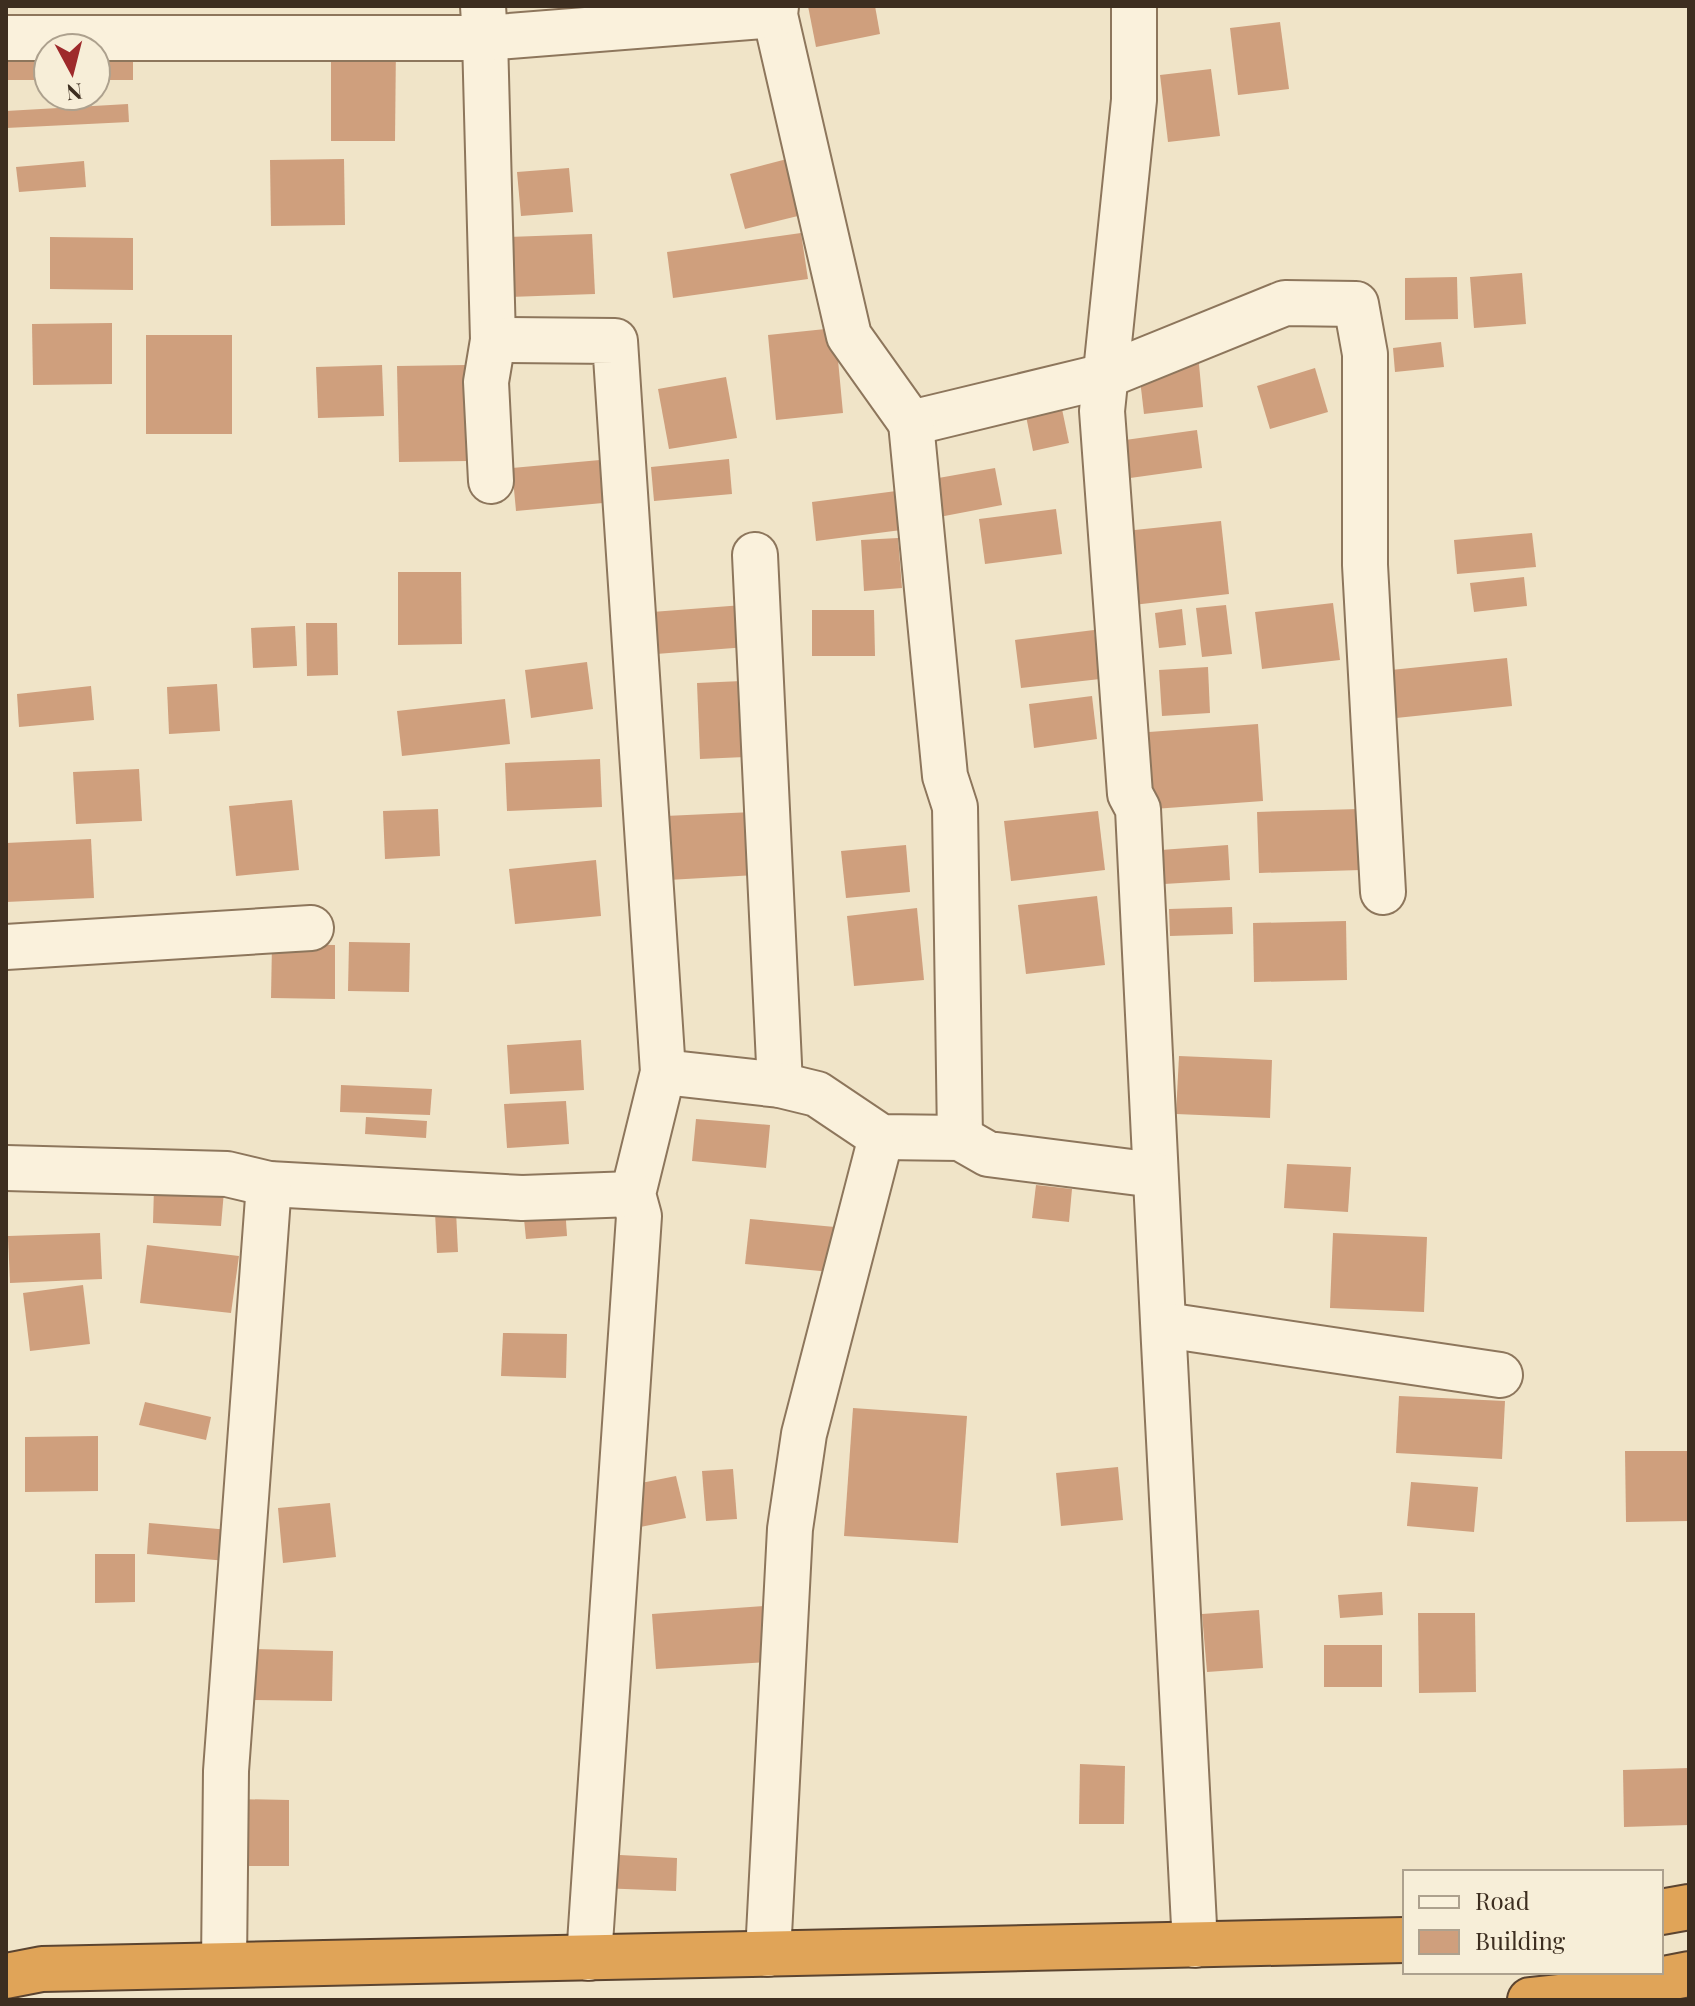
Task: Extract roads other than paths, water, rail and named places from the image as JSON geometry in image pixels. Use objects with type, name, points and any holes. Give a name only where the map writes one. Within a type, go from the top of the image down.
[{"type":"highway","points":[[1663,1912],[1689,1907]]},
{"type":"highway","points":[[6,1976],[42,1969],[1403,1940]]},
{"type":"highway","points":[[1530,2000],[1586,1994],[1689,1974]]},
{"type":"street","points":[[1134,6],[1134,100],[1102,411],[1130,794],[1138,809],[1195,1945]]},
{"type":"street","points":[[6,38],[775,11],[849,336],[911,423],[945,776],[955,807],[960,1138]]},
{"type":"street","points":[[484,22],[493,340],[486,382],[491,481]]},
{"type":"street","points":[[911,423],[1105,376],[1285,303],[1356,304],[1365,354],[1365,565],[1383,892]]},
{"type":"street","points":[[493,340],[615,341],[663,1072],[633,1194],[639,1216],[589,1958]]},
{"type":"street","points":[[755,555],[780,1085]]},
{"type":"street","points":[[6,947],[311,928]]},
{"type":"street","points":[[663,1072],[780,1085],[817,1094],[881,1137],[960,1138],[988,1154],[1155,1175]]},
{"type":"street","points":[[768,1954],[790,1529],[804,1434],[881,1137]]},
{"type":"street","points":[[6,1168],[227,1174],[269,1184],[522,1198],[633,1194]]},
{"type":"street","points":[[224,1965],[226,1771],[269,1184]]},
{"type":"street","points":[[1165,1325],[1500,1375]]}]
